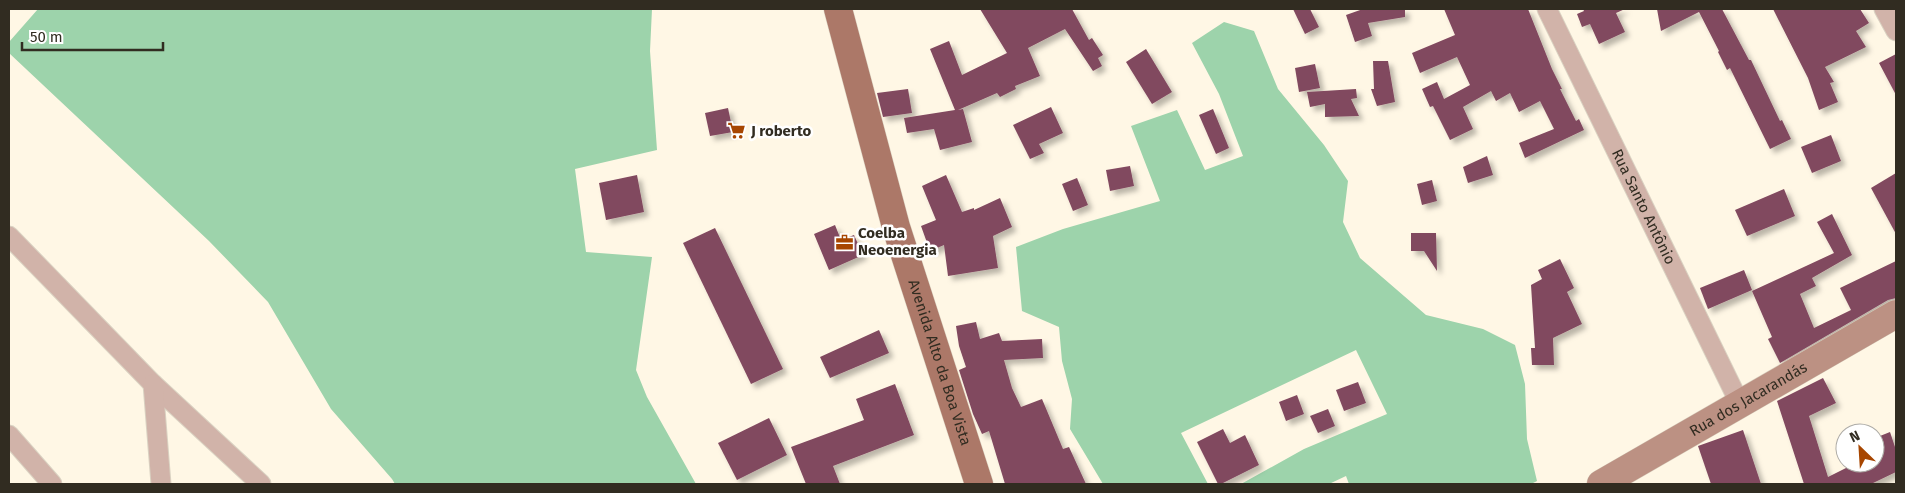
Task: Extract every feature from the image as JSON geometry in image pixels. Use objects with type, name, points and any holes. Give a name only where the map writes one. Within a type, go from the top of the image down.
[{"type":"main road","name":"Avenida Alto da Boa Vista","points":[[838,9],[896,227],[979,484]]},
{"type":"street","name":"Rua Santo Antônio","points":[[1546,9],[1740,404]]},
{"type":"street","points":[[1884,9],[1896,31]]},
{"type":"street","points":[[9,236],[153,384],[262,484]]},
{"type":"street","name":"Rua dos Jacarandás","points":[[1601,484],[1896,314]]},
{"type":"street","points":[[153,384],[161,484]]},
{"type":"street","points":[[9,435],[52,484]]},
{"type":"green space","points":[[38,9],[652,9],[650,51],[657,150],[575,169],[586,252],[652,257],[636,370],[647,397],[696,484],[395,484],[331,409],[268,302],[209,241],[9,53],[9,42]]},
{"type":"green space","points":[[1224,22],[1254,31],[1278,89],[1324,145],[1348,181],[1343,222],[1360,258],[1426,315],[1483,329],[1515,345],[1525,384],[1527,439],[1537,481],[1531,484],[1349,484],[1346,476],[1329,484],[1241,484],[1304,449],[1387,414],[1356,350],[1181,433],[1208,484],[1103,484],[1070,429],[1072,399],[1062,361],[1059,327],[1022,311],[1016,247],[1063,229],[1160,201],[1131,126],[1177,110],[1205,170],[1243,156],[1219,94],[1192,43]]},
{"type":"building","points":[[980,9],[1072,9],[1089,40],[1092,38],[1103,55],[1098,58],[1102,66],[1093,71],[1065,29],[1028,48],[1040,76],[1015,86],[1016,89],[1000,97],[997,93],[958,110],[963,109],[972,142],[940,150],[934,129],[907,133],[904,118],[955,110],[930,49],[949,41],[962,75],[1007,53]]},
{"type":"building","points":[[1293,9],[1310,9],[1319,27],[1305,34]]},
{"type":"building","points":[[1363,9],[1405,9],[1405,17],[1368,23],[1372,36],[1355,42],[1346,15]]},
{"type":"building","points":[[1444,9],[1528,9],[1562,89],[1560,89],[1576,121],[1579,119],[1584,130],[1525,158],[1519,143],[1554,129],[1540,101],[1519,112],[1510,93],[1496,101],[1491,91],[1463,107],[1473,129],[1450,140],[1433,106],[1430,107],[1422,89],[1437,82],[1444,99],[1470,85],[1457,57],[1420,73],[1412,53],[1455,35]]},
{"type":"building","points":[[1583,9],[1625,9],[1616,13],[1625,32],[1599,44],[1590,24],[1582,27],[1577,14],[1584,11]]},
{"type":"building","points":[[1657,9],[1722,9],[1749,60],[1751,60],[1780,121],[1782,120],[1791,139],[1770,149],[1730,68],[1727,70],[1699,12],[1661,31]]},
{"type":"building","points":[[1773,9],[1860,9],[1869,23],[1856,31],[1866,47],[1825,67],[1834,82],[1830,83],[1838,102],[1819,110],[1808,78]]},
{"type":"building","points":[[1146,49],[1172,92],[1152,104],[1126,62]]},
{"type":"building","points":[[1896,54],[1896,95],[1879,63]]},
{"type":"building","points":[[1373,61],[1388,61],[1395,102],[1377,106],[1371,89],[1374,89]]},
{"type":"building","points":[[1315,64],[1320,88],[1299,92],[1295,68]]},
{"type":"building","points":[[908,89],[912,113],[883,117],[877,93]]},
{"type":"building","points":[[1356,89],[1357,98],[1351,99],[1359,116],[1325,117],[1325,104],[1310,107],[1307,92]]},
{"type":"building","points":[[1051,107],[1063,133],[1039,144],[1044,153],[1030,159],[1013,125]]},
{"type":"building","points":[[728,108],[733,132],[710,136],[705,113]]},
{"type":"building","points":[[1213,109],[1229,148],[1216,154],[1199,115]]},
{"type":"building","points":[[1831,135],[1841,161],[1812,173],[1801,147]]},
{"type":"building","points":[[1487,156],[1493,175],[1468,183],[1463,167]]},
{"type":"building","points":[[1130,166],[1134,186],[1110,191],[1106,170]]},
{"type":"building","points":[[1896,173],[1896,234],[1871,188]]},
{"type":"building","points":[[637,175],[644,212],[606,220],[599,183]]},
{"type":"building","points":[[946,175],[962,212],[974,208],[974,210],[1000,198],[1012,227],[993,236],[998,268],[948,276],[944,245],[930,251],[921,226],[936,220],[922,186]]},
{"type":"building","points":[[1077,178],[1088,205],[1073,211],[1062,184]]},
{"type":"building","points":[[1432,180],[1437,201],[1422,205],[1417,184]]},
{"type":"building","points":[[1784,189],[1795,216],[1747,236],[1735,210]]},
{"type":"building","points":[[1832,214],[1852,255],[1812,278],[1816,286],[1800,294],[1814,328],[1851,310],[1840,288],[1896,261],[1896,298],[1888,300],[1780,363],[1768,339],[1772,337],[1752,291],[1834,253],[1817,222]]},
{"type":"building","points":[[835,225],[841,240],[854,235],[863,255],[829,270],[814,234]]},
{"type":"building","points":[[715,228],[783,369],[751,384],[683,243]]},
{"type":"building","points":[[1411,233],[1436,233],[1437,271],[1424,251],[1411,251]]},
{"type":"building","points":[[1560,259],[1574,288],[1567,292],[1582,324],[1553,338],[1554,365],[1532,365],[1531,348],[1535,348],[1531,285],[1542,279],[1538,270]]},
{"type":"building","points":[[1744,270],[1752,290],[1708,309],[1700,288]]},
{"type":"building","points":[[976,322],[980,339],[999,333],[1002,341],[1042,339],[1043,358],[1004,360],[1012,388],[1021,407],[1042,399],[1063,449],[1069,447],[1086,484],[1005,484],[989,431],[982,434],[973,414],[959,370],[966,367],[959,346],[956,326]]},
{"type":"building","points":[[879,330],[889,353],[830,378],[820,357]]},
{"type":"building","points":[[1823,378],[1836,403],[1809,416],[1828,477],[1836,473],[1885,473],[1885,434],[1890,432],[1896,450],[1896,472],[1871,484],[1804,484],[1777,401]]},
{"type":"building","points":[[1358,382],[1366,403],[1344,411],[1336,390]]},
{"type":"building","points":[[895,384],[914,435],[833,466],[840,484],[806,484],[791,447],[864,420],[856,399]]},
{"type":"building","points":[[1297,395],[1304,414],[1286,421],[1279,402]]},
{"type":"building","points":[[1328,409],[1335,426],[1318,433],[1310,416]]},
{"type":"building","points":[[769,418],[787,455],[737,480],[718,443]]},
{"type":"building","points":[[1223,429],[1230,443],[1245,435],[1259,465],[1218,484],[1197,442]]},
{"type":"building","points":[[1743,430],[1761,484],[1711,484],[1698,446]]},
{"type":"place","name":"J roberto","points":[[737,131]]},
{"type":"place","name":"Coelba Neoenergia","points":[[844,242]]}]
